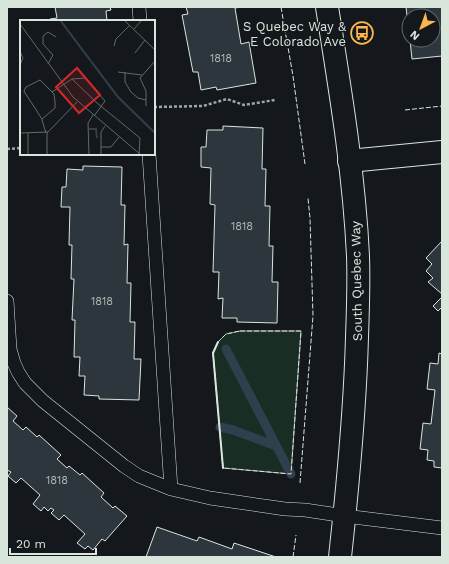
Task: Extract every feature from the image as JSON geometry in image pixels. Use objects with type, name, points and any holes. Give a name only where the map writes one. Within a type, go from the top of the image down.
[{"type":"street","name":"South Quebec Way","points":[[327,7],[339,81],[353,192],[357,242],[358,302],[356,387],[340,557]]},
{"type":"street","points":[[349,161],[442,152]]},
{"type":"lane","points":[[139,7],[140,20]]},
{"type":"lane","points":[[149,155],[170,489]]},
{"type":"lane","points":[[7,301],[10,349],[14,363],[25,383],[43,401],[124,466],[139,476],[170,489],[233,502],[442,528]]},
{"type":"path","points":[[155,107],[203,106],[227,100],[244,105],[275,100]]},
{"type":"path","points":[[7,149],[20,148]]},
{"type":"green space","points":[[240,331],[301,331],[291,474],[223,468],[213,353],[218,342],[226,334]]},
{"type":"building","points":[[55,7],[110,7],[111,10],[106,11],[107,20],[50,19],[57,18]]},
{"type":"building","points":[[186,7],[242,7],[235,8],[241,44],[249,42],[256,83],[217,90],[216,87],[201,90],[198,72],[193,72],[182,15],[188,14]]},
{"type":"building","points":[[442,7],[442,56],[412,59],[411,48],[441,48],[441,8],[406,8]]},
{"type":"building","points":[[223,126],[263,128],[262,169],[266,169],[265,206],[270,206],[269,246],[273,246],[272,282],[278,282],[277,323],[237,322],[237,318],[222,318],[223,298],[218,299],[219,272],[213,272],[215,205],[210,204],[211,168],[201,167],[201,147],[206,147],[207,130],[223,130]]},
{"type":"building","points":[[83,166],[122,167],[121,205],[125,205],[124,245],[128,244],[127,283],[131,283],[130,322],[135,322],[134,359],[141,359],[139,400],[99,399],[99,396],[84,395],[85,376],[79,376],[80,357],[74,357],[75,320],[72,320],[74,279],[71,279],[72,245],[69,245],[70,207],[61,207],[62,187],[66,187],[67,169],[83,170]]},
{"type":"building","points":[[442,241],[442,294],[428,282],[433,278],[426,271],[432,264],[426,258]]},
{"type":"building","points":[[442,297],[442,307],[438,311],[433,306]]},
{"type":"building","points":[[439,353],[442,354],[442,468],[434,467],[434,461],[427,460],[428,450],[420,449],[423,423],[431,424],[435,390],[427,389],[430,363],[438,364]]},
{"type":"building","points":[[7,407],[17,416],[13,421],[23,430],[26,427],[37,437],[39,435],[61,455],[57,459],[67,468],[69,466],[80,475],[82,473],[104,493],[101,497],[113,508],[115,506],[127,516],[105,541],[102,539],[93,550],[88,546],[85,549],[77,543],[85,534],[64,515],[59,520],[51,513],[54,510],[51,508],[48,511],[44,507],[41,511],[33,504],[40,495],[21,478],[16,483],[8,476],[11,472],[7,470]]},
{"type":"building","points":[[157,527],[197,541],[199,537],[232,549],[234,543],[276,557],[146,557]]},
{"type":"waterway","points":[[226,349],[291,474]]},
{"type":"waterway","points":[[220,427],[233,430],[276,446]]},
{"type":"fence","points":[[281,7],[293,76],[305,164]]},
{"type":"fence","points":[[405,110],[442,106]]},
{"type":"fence","points":[[300,483],[313,316],[308,198]]},
{"type":"fence","points":[[240,331],[301,331],[291,474],[223,468],[213,353],[218,342],[226,334],[240,331]]},
{"type":"fence","points":[[293,557],[296,535]]},
{"type":"wall","points":[[218,342],[213,353],[223,468]]},
{"type":"place","name":"S Quebec Way & E Colorado Ave","points":[[362,33]]}]
